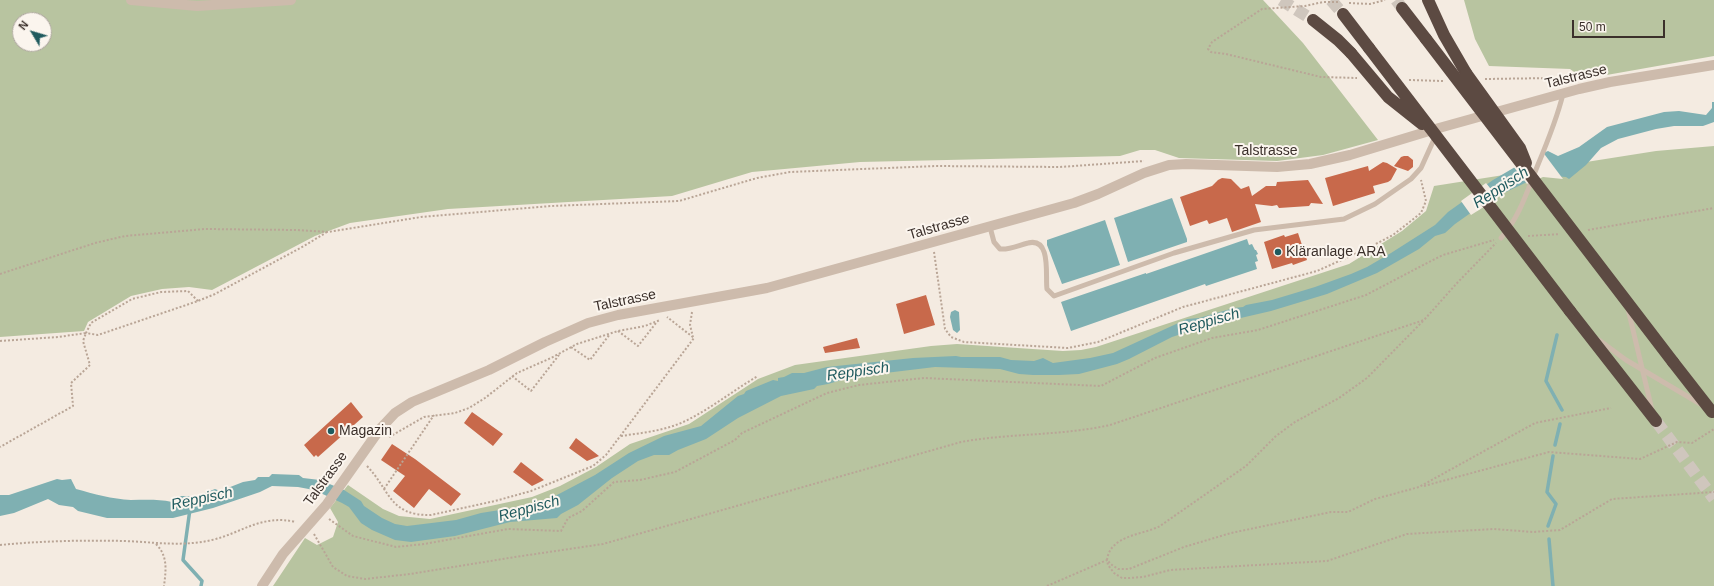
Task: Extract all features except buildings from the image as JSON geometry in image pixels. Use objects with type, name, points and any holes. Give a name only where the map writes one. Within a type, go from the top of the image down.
[{"type":"highway","points":[[1428,0],[1444,35],[1479,92],[1520,148],[1532,181]]},
{"type":"highway","points":[[1402,8],[1532,181],[1712,412]]},
{"type":"highway","points":[[1343,14],[1437,131],[1584,328],[1656,421]]},
{"type":"highway","points":[[1313,20],[1338,40],[1351,53],[1388,97],[1437,131]]},
{"type":"street","points":[[131,0],[197,6],[291,0]]},
{"type":"street","name":"Talstrasse","points":[[262,586],[283,554],[327,504],[385,423],[406,406],[489,370],[577,327],[618,315],[767,288],[990,227],[1086,199],[1161,167],[1186,164],[1277,167],[1310,164],[1350,155],[1610,82],[1714,65]]},
{"type":"lane","points":[[1501,238],[1515,221],[1546,146],[1563,94]]},
{"type":"lane","points":[[990,227],[994,242],[1000,249],[1007,249],[1030,242],[1036,243],[1041,247],[1046,256],[1047,289],[1054,296],[1174,253],[1254,230],[1344,220],[1375,204],[1408,182],[1419,171],[1437,131]]},
{"type":"lane","points":[[1624,298],[1631,319],[1649,401],[1656,421]]},
{"type":"lane","points":[[1584,328],[1642,370],[1677,389],[1712,412]]},
{"type":"path","points":[[0,274],[95,243],[125,236],[205,230],[297,230],[328,232],[429,216],[551,206],[679,201],[757,178],[790,172],[936,166],[1060,167],[1142,161],[1150,161],[1161,167]]},
{"type":"path","points":[[931,243],[938,270],[945,329],[952,337],[969,342],[1068,348],[1083,346],[1112,337],[1183,306],[1317,271],[1373,245],[1397,232],[1421,214],[1426,201],[1419,171]]},
{"type":"path","points":[[1587,230],[1714,208]]},
{"type":"path","points":[[0,341],[58,338],[86,333],[98,335],[198,301],[252,275],[328,232]]},
{"type":"path","points":[[1525,236],[1561,234]]},
{"type":"path","points":[[1501,238],[1476,262],[1424,320],[1367,378],[1339,398],[1295,422],[1276,436],[1246,466],[1169,521],[1152,531],[1124,539],[1117,543],[1111,549],[1107,560],[1108,565],[1114,573],[1122,578],[1129,578],[1143,577],[1170,570],[1327,561],[1407,534],[1494,529],[1533,532],[1560,530],[1612,499],[1714,492]]},
{"type":"path","points":[[320,512],[353,536],[396,547],[424,544],[508,529],[561,532],[568,518],[582,511],[614,482],[640,480],[674,472],[735,440],[742,433],[827,393],[859,385],[924,378],[1101,386],[1155,358],[1212,338],[1258,330],[1366,295],[1429,262],[1459,250],[1501,238]]},
{"type":"path","points":[[0,446],[73,406],[71,383],[90,365],[82,341],[91,323],[132,299],[161,292],[188,291],[198,301]]},
{"type":"path","points":[[692,311],[690,325],[694,338]]},
{"type":"path","points":[[386,439],[414,422],[434,415],[455,413],[469,408],[485,398],[512,376],[571,347],[610,333],[645,326],[664,316],[694,338]]},
{"type":"path","points":[[0,545],[41,542],[105,541],[178,544],[213,540],[248,526],[266,522],[293,522],[308,526],[333,567],[342,574],[358,578],[410,574],[534,554],[584,548],[657,530],[705,514],[961,442],[1008,435],[1077,432],[1110,426],[1351,346],[1424,320]]},
{"type":"path","points":[[618,331],[638,346],[657,321]]},
{"type":"path","points":[[571,347],[590,360],[610,333]]},
{"type":"path","points":[[359,458],[375,474],[390,500],[410,512],[422,515],[431,515],[531,492],[593,466],[606,455],[694,338]]},
{"type":"path","points":[[512,376],[531,391],[560,353]]},
{"type":"path","points":[[620,437],[681,423],[695,416],[758,376]]},
{"type":"path","points":[[1419,487],[1535,423],[1611,408]]},
{"type":"path","points":[[384,489],[434,415]]},
{"type":"path","points":[[1107,560],[1118,569],[1129,569],[1184,547],[1225,534],[1331,512],[1348,512],[1375,499],[1549,452],[1640,458],[1677,442],[1692,443],[1714,430]]},
{"type":"path","points":[[156,544],[162,552],[165,560],[166,570],[164,586]]},
{"type":"path","points":[[1047,586],[1107,560]]},
{"type":"green space","points":[[0,0],[1263,0],[1303,43],[1378,140],[1323,155],[1277,161],[1179,158],[1155,150],[1140,150],[1120,156],[860,162],[752,172],[672,196],[448,209],[350,223],[315,236],[212,290],[189,287],[162,289],[131,296],[88,322],[84,331],[0,337]]},
{"type":"green space","points":[[1464,0],[1714,0],[1714,56],[1584,79],[1570,69],[1489,66],[1475,39]]},
{"type":"green space","points":[[1714,146],[1714,586],[273,586],[305,538],[317,545],[333,537],[338,522],[330,508],[348,485],[383,509],[399,516],[430,519],[532,497],[560,486],[596,467],[630,444],[689,424],[758,379],[795,365],[931,346],[957,344],[1063,351],[1096,347],[1349,264],[1402,231],[1426,211],[1434,186],[1656,151]]},
{"type":"water","name":"Reppisch","points":[[1712,102],[1714,102],[1714,122],[1703,126],[1674,126],[1656,129],[1618,139],[1601,148],[1586,165],[1569,179],[1566,177],[1542,175],[1489,200],[1455,224],[1445,233],[1435,236],[1419,249],[1377,273],[1327,294],[1271,311],[1206,326],[1172,337],[1117,364],[1079,374],[1033,375],[1019,374],[1000,369],[935,367],[852,377],[817,386],[814,389],[781,396],[738,418],[706,439],[669,455],[654,455],[638,461],[612,478],[578,505],[561,514],[557,518],[510,522],[455,536],[411,542],[395,540],[372,530],[361,523],[349,507],[314,490],[298,487],[272,486],[260,492],[213,508],[173,518],[107,518],[78,511],[73,507],[59,505],[48,499],[14,513],[0,516],[0,495],[9,495],[57,479],[71,479],[76,489],[110,497],[131,500],[157,500],[172,502],[176,496],[197,496],[215,489],[220,491],[243,482],[255,480],[258,477],[269,477],[272,474],[299,475],[303,478],[320,480],[344,490],[361,501],[364,506],[382,518],[395,524],[407,526],[456,520],[481,513],[531,505],[557,495],[595,475],[629,453],[664,436],[701,426],[746,391],[773,380],[778,381],[778,378],[792,373],[804,373],[827,367],[913,358],[956,356],[1000,357],[1011,360],[1034,361],[1043,358],[1053,363],[1090,358],[1113,353],[1187,319],[1199,318],[1246,305],[1272,300],[1315,287],[1367,267],[1391,253],[1435,225],[1448,212],[1493,180],[1527,160],[1548,151],[1558,156],[1579,147],[1607,127],[1664,112],[1679,111],[1706,115],[1712,108]]},
{"type":"water","points":[[1172,198],[1187,242],[1128,262],[1114,218]]},
{"type":"water","points":[[1105,220],[1120,265],[1062,284],[1047,245],[1047,240]]},
{"type":"water","points":[[1247,239],[1249,245],[1252,244],[1258,254],[1256,255],[1258,261],[1255,262],[1257,269],[1206,286],[1205,284],[1071,331],[1061,302]]},
{"type":"water","points":[[955,310],[959,312],[960,330],[957,333],[953,330],[950,317],[951,312]]},
{"type":"pier","points":[[1542,151],[1563,179],[1543,177],[1527,184],[1513,166]]},
{"type":"pier","points":[[1486,183],[1498,198],[1471,215],[1461,201]]},
{"type":"waterway","points":[[1557,335],[1546,381],[1562,410]]},
{"type":"waterway","points":[[1555,445],[1560,424]]},
{"type":"waterway","points":[[1548,526],[1556,504],[1547,492],[1553,456]]},
{"type":"waterway","name":"Reppisch","points":[[190,509],[183,560],[202,581],[201,586]]},
{"type":"waterway","points":[[1549,539],[1553,586]]},
{"type":"tunnel","points":[[1281,0],[1313,20]]},
{"type":"tunnel","points":[[1331,0],[1343,14]]},
{"type":"tunnel","points":[[1396,0],[1402,8]]},
{"type":"tunnel","points":[[1656,421],[1714,499]]},
{"type":"place","name":"Kläranlage ARA","points":[[1278,252]]},
{"type":"place","name":"Magazin","points":[[331,431]]}]
